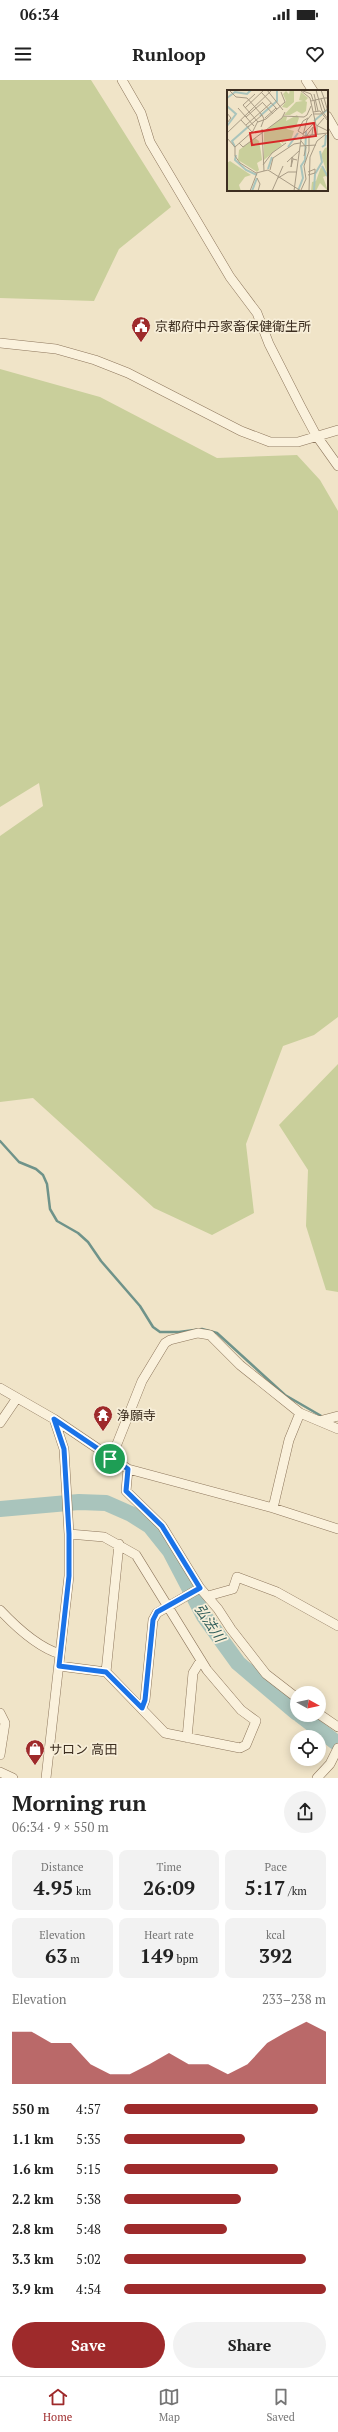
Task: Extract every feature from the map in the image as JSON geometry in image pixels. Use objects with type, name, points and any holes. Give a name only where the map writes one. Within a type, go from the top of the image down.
[{"type":"street","points":[[122,80],[141,112],[150,142],[230,277],[257,313],[269,344],[316,435],[338,466]]},
{"type":"street","points":[[306,80],[312,90]]},
{"type":"street","points":[[328,118],[338,135]]},
{"type":"street","points":[[0,343],[56,349],[95,360],[128,373],[240,431],[270,442],[298,442],[316,435],[338,430]]},
{"type":"street","points":[[110,1459],[142,1381],[165,1343],[170,1340],[198,1333],[210,1335],[240,1364],[300,1413],[338,1430]]},
{"type":"street","points":[[0,1388],[54,1419],[110,1459],[128,1469],[274,1508],[338,1529]]},
{"type":"street","points":[[0,1423],[17,1398]]},
{"type":"street","points":[[274,1508],[289,1440],[300,1413]]},
{"type":"street","points":[[319,1421],[338,1416]]},
{"type":"street","points":[[46,1778],[69,1576],[69,1534],[64,1449],[54,1419]]},
{"type":"street","points":[[128,1469],[126,1491],[162,1526],[200,1588],[208,1596],[266,1674],[290,1693]]},
{"type":"street","points":[[59,1666],[106,1672],[165,1733],[240,1748],[246,1745],[256,1721],[240,1710],[201,1660],[136,1555],[119,1544],[104,1537],[69,1534]]},
{"type":"street","points":[[106,1672],[119,1544]]},
{"type":"street","points":[[208,1596],[233,1589],[237,1577],[277,1592],[338,1626]]},
{"type":"street","points":[[142,1708],[145,1700],[153,1620],[157,1612],[200,1588]]},
{"type":"street","points":[[0,1610],[11,1622],[48,1650],[60,1654]]},
{"type":"street","points":[[187,1738],[193,1673],[201,1660]]},
{"type":"street","points":[[0,1713],[5,1723],[0,1755]]},
{"type":"street","points":[[326,1719],[338,1727]]},
{"type":"street","points":[[317,1778],[330,1764],[338,1748]]},
{"type":"street","points":[[0,1772],[13,1778]]},
{"type":"green space","points":[[0,80],[91,80],[171,207],[119,249],[94,301],[0,298]]},
{"type":"green space","points":[[0,369],[100,397],[217,458],[297,455],[320,480],[338,511],[338,1017],[314,1035],[283,1046],[246,1144],[254,1213],[212,1235],[154,1208],[33,1098],[0,1102],[0,836],[43,806],[39,783],[0,807]]},
{"type":"green space","points":[[338,1064],[338,1292],[326,1290],[306,1226],[308,1170],[279,1125]]},
{"type":"waterway","points":[[0,1141],[19,1162],[36,1169],[43,1175],[47,1184],[50,1209],[57,1221],[78,1233],[88,1242],[101,1261],[140,1306],[153,1327],[160,1332],[179,1332],[202,1329],[217,1333],[285,1395],[323,1417]]},
{"type":"waterway","name":"弘法川","points":[[0,1509],[79,1502],[106,1503],[131,1514],[150,1526],[170,1551],[204,1616],[238,1663],[290,1707]]},
{"type":"waterway","name":"弘法川","points":[[309,1722],[338,1744]]},
{"type":"place","name":"京都府中丹家畜保健衛生所","points":[[141,343]]},
{"type":"place","name":"浄願寺","points":[[103,1432]]},
{"type":"place","name":"サロン 高田","points":[[35,1766]]},
{"type":"route","points":[[54,1419],[110,1459],[128,1469],[126,1491],[162,1526],[200,1588],[157,1612],[153,1620],[145,1700],[142,1708],[106,1672],[59,1666],[69,1576],[69,1534],[64,1449],[54,1419]]}]
